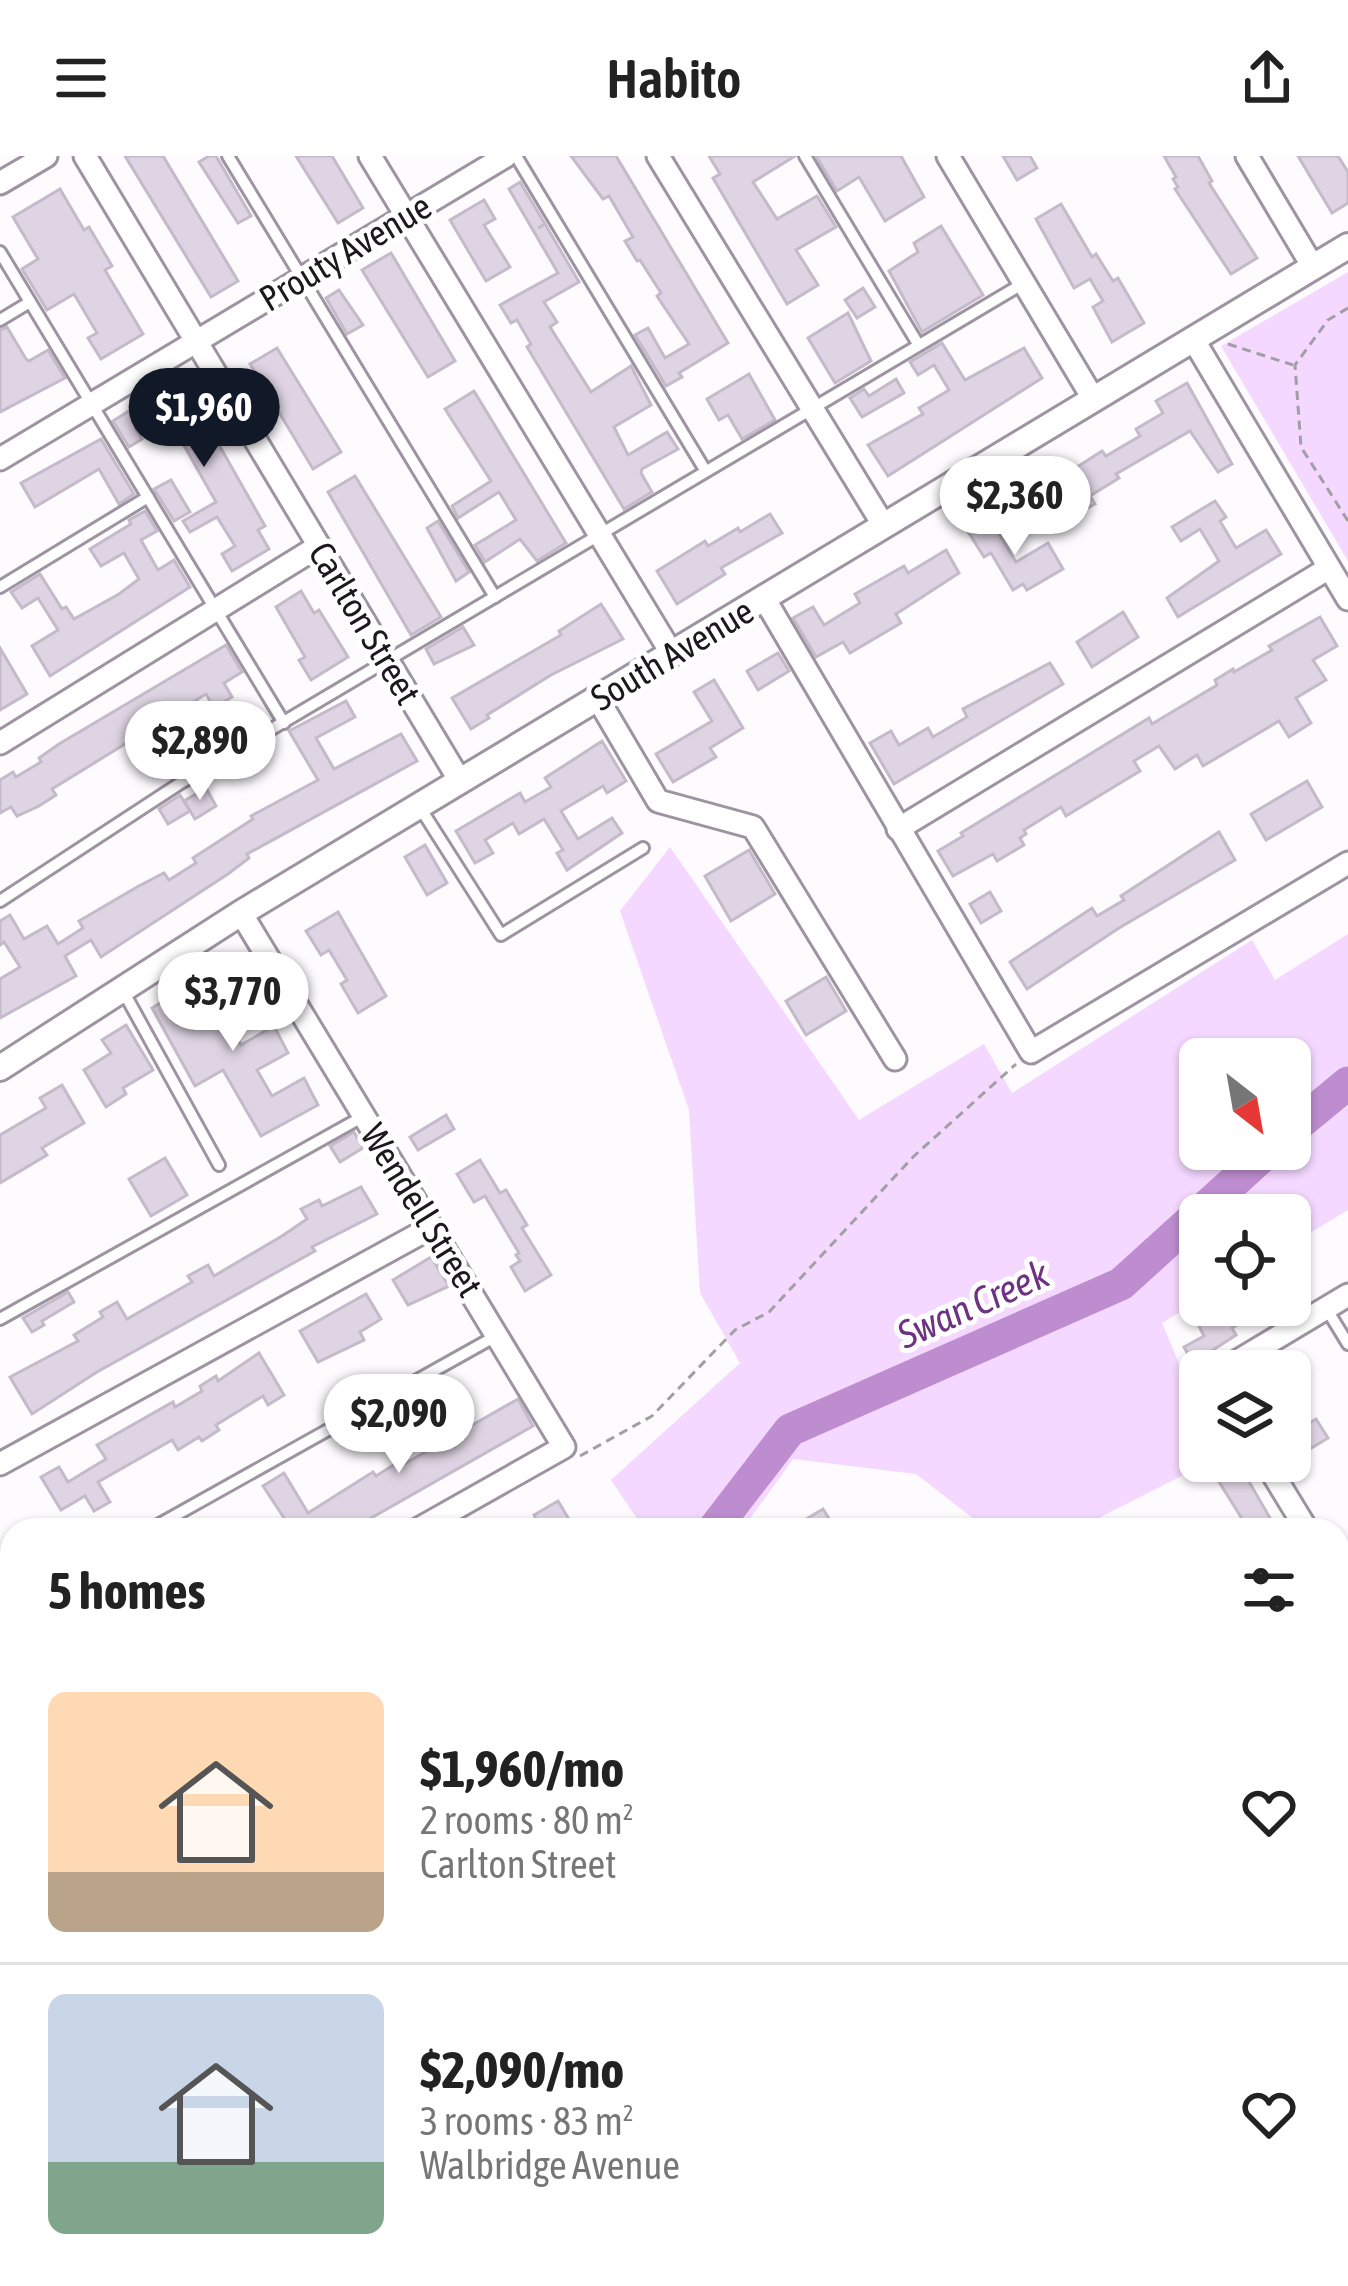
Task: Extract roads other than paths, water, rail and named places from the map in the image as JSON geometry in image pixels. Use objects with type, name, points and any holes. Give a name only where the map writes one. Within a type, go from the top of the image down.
[{"type":"street","points":[[0,183],[46,156]]},
{"type":"street","name":"Carlton Street","points":[[85,156],[460,781]]},
{"type":"street","points":[[370,156],[672,654]]},
{"type":"street","name":"Prouty Avenue","points":[[0,460],[506,156]]},
{"type":"street","points":[[658,156],[884,526]]},
{"type":"street","points":[[948,156],[1094,400]]},
{"type":"street","points":[[1247,156],[1313,267]]},
{"type":"street","name":"South Avenue","points":[[0,1068],[242,913],[1348,246]]},
{"type":"street","points":[[1193,339],[1348,599]]},
{"type":"street","points":[[0,743],[319,546]]},
{"type":"street","points":[[898,829],[1329,568]]},
{"type":"street","points":[[764,598],[1031,1052],[1348,862]]},
{"type":"street","points":[[598,699],[658,800],[753,827],[895,1060]]},
{"type":"street","name":"Wendell Street","points":[[242,913],[564,1447],[439,1518]]},
{"type":"street","points":[[0,1465],[432,1227]]},
{"type":"street","points":[[1256,1350],[1348,1295]]},
{"type":"street","points":[[1277,1482],[1299,1518]]},
{"type":"lane","points":[[229,156],[495,597]]},
{"type":"lane","points":[[516,156],[705,470]]},
{"type":"lane","points":[[805,156],[918,344]]},
{"type":"lane","points":[[0,252],[284,723]]},
{"type":"lane","points":[[0,901],[178,784],[1024,283]]},
{"type":"lane","points":[[0,320],[30,302]]},
{"type":"lane","points":[[0,587],[148,497]]},
{"type":"lane","points":[[419,806],[501,935],[643,848]]},
{"type":"lane","points":[[122,989],[219,1165]]},
{"type":"lane","points":[[0,1319],[364,1116]]},
{"type":"lane","points":[[1326,1308],[1348,1344]]},
{"type":"lane","points":[[170,1518],[499,1334]]},
{"type":"waterway","name":"Swan Creek","points":[[1311,1114],[1348,1083]]},
{"type":"waterway","name":"Swan Creek","points":[[722,1518],[790,1430],[1121,1284],[1247,1170]]}]
